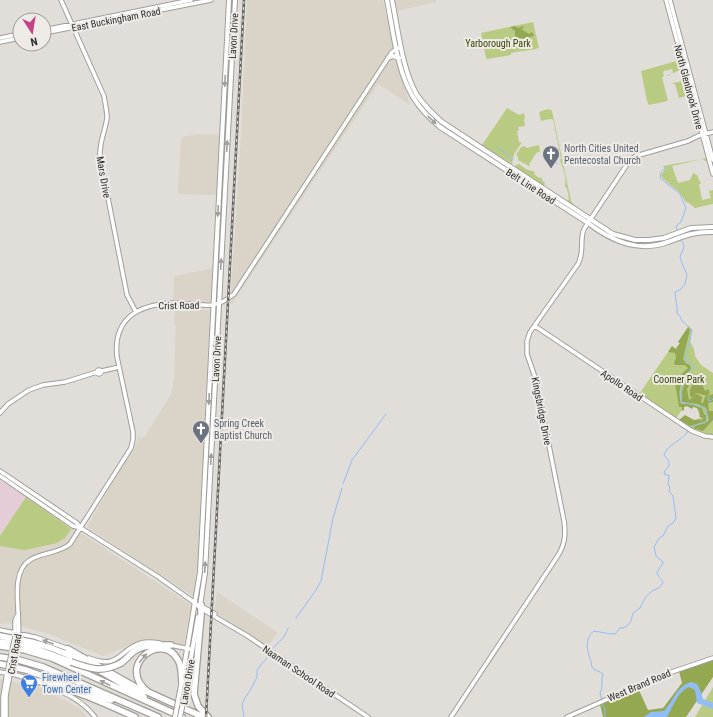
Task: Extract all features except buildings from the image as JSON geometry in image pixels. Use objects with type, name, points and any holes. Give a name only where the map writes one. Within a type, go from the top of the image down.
[{"type":"highway","points":[[199,606],[194,694],[198,706],[208,717]]},
{"type":"highway","points":[[0,636],[39,644],[70,656],[129,688],[154,704]]},
{"type":"highway","points":[[0,642],[31,647],[98,670],[113,667],[121,663],[132,653],[144,647],[156,644],[171,645]]},
{"type":"highway","points":[[0,646],[25,650],[52,658],[181,717]]},
{"type":"highway","points":[[68,649],[149,694],[172,703]]},
{"type":"highway","points":[[182,682],[181,667],[178,660],[168,651],[161,649],[148,651],[139,662],[137,675],[140,684],[148,692],[203,717]]},
{"type":"highway","points":[[0,657],[19,660],[43,667],[158,717]]},
{"type":"highway","points":[[0,664],[26,670],[144,711]]},
{"type":"highway","points":[[33,680],[55,684],[135,717]]},
{"type":"main road","name":"Lavon Drive","points":[[175,717],[187,648],[199,606],[204,480],[229,0]]},
{"type":"main road","name":"Lavon Drive","points":[[181,717],[205,572],[235,0]]},
{"type":"main road","points":[[387,0],[391,8],[399,48]]},
{"type":"main road","points":[[391,8],[392,0]]},
{"type":"main road","name":"Belt Line Road","points":[[399,48],[399,58],[408,87],[415,100],[426,114],[440,127],[543,191]]},
{"type":"main road","name":"Belt Line Road","points":[[399,48],[412,85],[418,96],[442,122],[589,221],[613,234],[639,241],[661,239],[691,228],[713,227]]},
{"type":"main road","points":[[388,58],[393,56],[399,58]]},
{"type":"main road","points":[[221,159],[227,160]]},
{"type":"main road","name":"Belt Line Road","points":[[589,221],[610,238],[626,244],[638,246],[656,245],[698,232],[713,232]]},
{"type":"main road","points":[[207,423],[213,423]]},
{"type":"main road","points":[[204,480],[210,480]]},
{"type":"main road","points":[[202,529],[208,530]]},
{"type":"street","name":"Mars Drive","points":[[61,0],[71,26],[104,96],[107,118],[100,144],[100,157],[127,295],[136,312]]},
{"type":"street","name":"East Buckingham Road","points":[[52,31],[191,0]]},
{"type":"street","name":"East Buckingham Road","points":[[52,29],[211,0]]},
{"type":"street","name":"North Glenbrook Drive","points":[[666,0],[704,134],[713,160]]},
{"type":"street","name":"North Glenbrook Drive","points":[[670,0],[713,174]]},
{"type":"street","points":[[0,38],[12,36]]},
{"type":"street","points":[[0,42],[12,40]]},
{"type":"street","name":"Crist Road","points":[[3,717],[3,697],[19,621],[18,580],[24,566],[27,562],[34,558],[65,548],[73,540],[126,457],[132,444],[133,432],[119,367],[116,345],[118,333],[125,320],[136,312],[148,307],[167,304],[214,305],[228,298],[237,291],[288,210],[388,58],[394,50],[399,48]]},
{"type":"street","name":"Kingsbridge Drive","points":[[451,717],[557,557],[563,547],[565,538],[564,521],[535,376],[526,350],[528,336],[580,260],[582,253],[582,233],[630,160],[636,156],[688,141],[696,136],[713,132]]},
{"type":"street","name":"Apollo Road","points":[[535,326],[692,431],[705,436],[713,437]]},
{"type":"street","points":[[0,413],[8,404],[29,390],[43,385],[66,382],[119,367]]},
{"type":"street","name":"Naaman School Road","points":[[0,471],[77,523],[81,528]]},
{"type":"street","name":"Naaman School Road","points":[[0,476],[74,526],[81,528],[157,576],[199,606],[368,717]]},
{"type":"street","points":[[0,630],[43,640],[102,662],[118,658],[140,643],[151,642],[193,649]]},
{"type":"street","name":"West Brand Road","points":[[567,717],[660,676],[713,658]]},
{"type":"street","name":"Crist Road","points":[[6,717],[6,696],[9,671]]},
{"type":"street","points":[[0,672],[9,671],[75,698],[95,717]]},
{"type":"shaded area","points":[[247,0],[383,0],[393,48],[410,105],[378,84],[232,304],[230,304],[241,135]]},
{"type":"shaded area","points":[[395,0],[436,0],[436,2],[397,11]]},
{"type":"shaded area","points":[[199,134],[220,135],[217,195],[178,194],[181,137]]},
{"type":"shaded area","points":[[213,267],[211,303],[173,301],[174,276]]},
{"type":"shaded area","points":[[175,308],[210,310],[198,560],[193,596],[87,527],[127,457],[134,449],[138,437],[142,438],[145,436],[171,394],[174,380],[176,326],[174,323]]},
{"type":"shaded area","points":[[0,480],[26,497],[0,536]]},
{"type":"shaded area","points":[[26,497],[191,605],[184,645],[176,646],[142,640],[103,656],[49,634],[8,623],[0,624],[0,536]]},
{"type":"shaded area","points":[[217,592],[278,633],[267,647],[214,612]]},
{"type":"shaded area","name":"Firewheel Town Center","points":[[0,679],[38,687],[79,708],[87,717],[0,717]]},
{"type":"green space","name":"Yarborough Park","points":[[533,22],[539,48],[511,53],[511,55],[486,58],[481,33]]},
{"type":"green space","points":[[515,26],[518,28],[523,26],[524,28],[521,29],[529,34],[532,32],[534,36],[522,38],[515,36],[515,31],[510,27]]},
{"type":"green space","points":[[680,60],[682,69],[667,76],[673,73],[672,69],[663,72],[664,77],[662,77],[668,101],[649,105],[641,71]]},
{"type":"green space","points":[[682,72],[684,73],[690,95],[679,98],[673,82],[682,81]]},
{"type":"green space","points":[[507,108],[519,115],[524,113],[525,119],[525,126],[518,127],[519,130],[517,131],[519,142],[521,142],[521,144],[513,158],[505,155],[513,159],[512,164],[482,145]]},
{"type":"green space","points":[[549,109],[552,111],[571,201],[574,205],[590,216],[567,202],[569,199],[567,188],[565,187],[565,176],[560,160],[557,139],[555,139],[557,138],[555,130],[553,130],[555,129],[553,120],[544,120],[544,122],[543,120],[541,121],[539,113]]},
{"type":"green space","points":[[539,145],[540,151],[538,153],[537,152],[529,166],[518,160],[518,156],[516,155],[521,147],[525,146],[526,148]]},
{"type":"green space","points":[[707,158],[707,162],[702,159],[672,166],[678,183],[690,180],[693,173],[697,175],[701,184],[699,184],[702,200],[711,198],[709,191],[713,190],[713,204],[695,208],[686,202],[679,192],[662,178],[661,175],[665,169],[663,166]]},
{"type":"green space","points":[[519,164],[526,169],[535,172],[534,174],[539,178],[541,177],[542,182],[545,184],[544,186],[515,168],[516,165]]},
{"type":"green space","name":"Coomer Park","points":[[689,326],[692,330],[690,341],[694,349],[695,356],[701,365],[713,373],[713,436],[698,432],[686,425],[689,421],[697,420],[701,417],[700,410],[695,407],[680,406],[682,407],[682,410],[676,418],[640,393],[672,346],[675,349],[680,343],[678,342]]},
{"type":"green space","points":[[688,327],[690,330],[683,359],[686,364],[690,365],[691,369],[682,380],[680,379],[680,376],[688,368],[685,365],[675,365],[675,353],[668,352],[672,346],[676,349],[680,343],[678,342]]},
{"type":"green space","points":[[680,380],[682,381],[680,386],[681,404],[690,404],[702,408],[704,414],[706,415],[706,421],[690,426],[679,420],[685,415],[694,420],[699,419],[701,421],[703,418],[700,418],[697,408],[693,407],[692,409],[687,406],[684,407],[684,410],[682,411],[682,407],[679,407],[675,383],[678,383]]},
{"type":"green space","points":[[685,382],[689,386],[687,389],[689,400],[697,394],[702,397],[701,403],[703,403],[705,397],[713,394],[713,402],[708,403],[709,411],[713,411],[713,420],[703,431],[693,428],[709,420],[706,408],[698,404],[682,402],[682,391]]},
{"type":"green space","points":[[693,383],[698,383],[700,386],[702,384],[705,391],[708,389],[710,393],[707,396],[697,393],[691,397],[690,392]]},
{"type":"green space","points":[[26,497],[71,529],[65,538],[57,543],[25,550],[0,546],[0,536]]},
{"type":"green space","points":[[713,660],[713,677],[686,717],[603,717],[600,704],[638,688],[648,710],[663,708],[682,683],[679,671]]},
{"type":"green space","points":[[713,687],[713,717],[695,717]]},
{"type":"water","points":[[691,682],[697,684],[703,699],[713,703],[713,709],[697,703],[695,690],[689,687],[678,696],[667,717],[644,717],[651,712],[664,711],[679,690]]},
{"type":"waterway","points":[[498,148],[513,159]]},
{"type":"waterway","points":[[543,153],[546,156]]},
{"type":"waterway","points":[[547,157],[554,161]]},
{"type":"waterway","points":[[667,166],[661,172],[660,178],[680,194],[686,208],[681,222],[676,226],[677,230]]},
{"type":"waterway","points":[[680,240],[683,242],[684,247],[680,257],[687,275],[685,284],[681,289],[675,292],[677,314],[692,330],[685,361],[692,363],[693,368],[686,376],[682,385],[681,402],[704,408],[708,417],[706,422],[691,427]]},
{"type":"waterway","points":[[710,397],[708,400],[710,401],[713,399]]},
{"type":"waterway","points":[[343,484],[352,460],[386,414]]},
{"type":"waterway","points":[[602,700],[600,693],[603,674],[592,667],[587,645],[589,637],[594,631],[615,634],[620,628],[627,626],[631,621],[633,613],[640,608],[645,598],[652,591],[659,588],[663,583],[657,572],[663,562],[656,556],[654,547],[659,538],[663,536],[668,526],[673,523],[676,518],[673,496],[669,491],[670,487],[668,485],[669,475],[665,475],[664,472],[669,464],[664,455],[666,451],[688,431]]},
{"type":"waterway","points":[[296,618],[321,581],[333,518],[342,488]]},
{"type":"waterway","points":[[273,648],[284,637],[288,628]]},
{"type":"waterway","points":[[244,717],[242,704],[257,677],[259,667],[268,657]]},
{"type":"waterway","points":[[602,704],[605,709],[605,717]]},
{"type":"railway","points":[[206,717],[244,0]]},
{"type":"place","name":"North Cities United Pentecostal Church","points":[[551,169]]},
{"type":"place","name":"Spring Creek Baptist Church","points":[[201,444]]},
{"type":"place","name":"Firewheel Town Center","points":[[29,698]]}]
